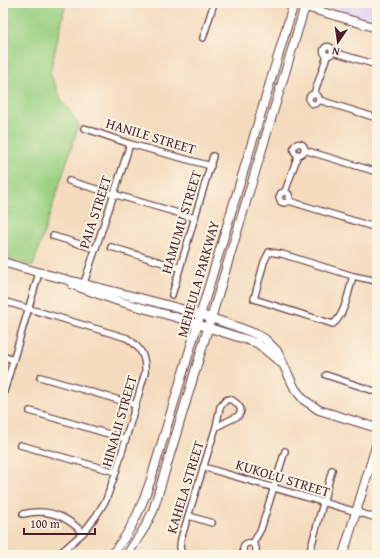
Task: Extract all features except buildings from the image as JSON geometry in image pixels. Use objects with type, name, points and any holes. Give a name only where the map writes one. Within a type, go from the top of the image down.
[{"type":"main road","points":[[294,3],[305,5],[377,28]]},
{"type":"main road","name":"MEHEULA PARKWAY","points":[[111,555],[128,533],[144,500],[294,3]]},
{"type":"main road","name":"MEHEULA PARKWAY","points":[[127,555],[145,528],[153,511],[305,5]]},
{"type":"main road","points":[[3,262],[83,286],[212,318],[245,329],[265,338],[277,351],[295,389],[304,400],[319,410],[377,428]]},
{"type":"main road","points":[[83,286],[118,301],[257,343],[283,365]]},
{"type":"main road","points":[[343,555],[377,443]]},
{"type":"street","points":[[203,38],[214,3]]},
{"type":"street","points":[[319,100],[315,104],[310,103],[310,97],[314,94],[327,56],[331,55],[333,52],[377,65]]},
{"type":"street","points":[[314,94],[319,100],[377,118]]},
{"type":"street","name":"HANILE STREET","points":[[84,128],[130,144],[211,166]]},
{"type":"street","name":"PAIA STREET","points":[[83,286],[130,144]]},
{"type":"street","points":[[298,155],[295,154],[293,150],[296,144],[301,144],[304,150],[377,172]]},
{"type":"street","points":[[304,150],[302,154],[298,155],[285,192],[279,195],[280,201],[285,203],[289,201],[377,228]]},
{"type":"street","name":"HAMUMU STREET","points":[[172,295],[214,156]]},
{"type":"street","points":[[69,181],[195,218]]},
{"type":"street","points":[[285,192],[289,194],[289,201]]},
{"type":"street","points":[[53,236],[96,249]]},
{"type":"street","points":[[111,247],[180,268]]},
{"type":"street","points":[[353,276],[340,316],[333,324],[254,299],[264,262],[269,252],[282,254],[353,276],[377,281]]},
{"type":"street","points":[[3,395],[39,273]]},
{"type":"street","name":"HINALII STREET","points":[[3,301],[127,338],[141,351],[145,366],[145,373],[136,406],[110,492],[101,509],[83,533],[58,555]]},
{"type":"street","points":[[3,356],[13,360]]},
{"type":"street","points":[[326,376],[377,392]]},
{"type":"street","points":[[40,377],[136,406]]},
{"type":"street","name":"KAHELA STREET","points":[[182,555],[180,548],[181,539],[216,427],[220,407],[226,400],[230,399],[234,401],[242,410],[241,413],[216,427]]},
{"type":"street","points":[[30,411],[126,439]]},
{"type":"street","points":[[20,445],[116,472]]},
{"type":"street","points":[[253,543],[260,529],[284,451]]},
{"type":"street","name":"KUKOLU STREET","points":[[204,467],[377,518]]},
{"type":"street","points":[[309,555],[332,470]]},
{"type":"street","points":[[23,514],[35,511],[59,515],[77,526],[83,533]]},
{"type":"street","points":[[189,516],[212,523]]},
{"type":"street","points":[[245,555],[242,551],[243,546],[247,543],[253,543]]},
{"type":"street","points":[[253,543],[256,548],[256,553],[254,555]]},
{"type":"shaded area","points":[[315,3],[377,3],[377,21],[316,4]]},
{"type":"green space","points":[[3,3],[58,3],[65,7],[50,73],[62,101],[79,124],[33,266],[3,257]]}]
